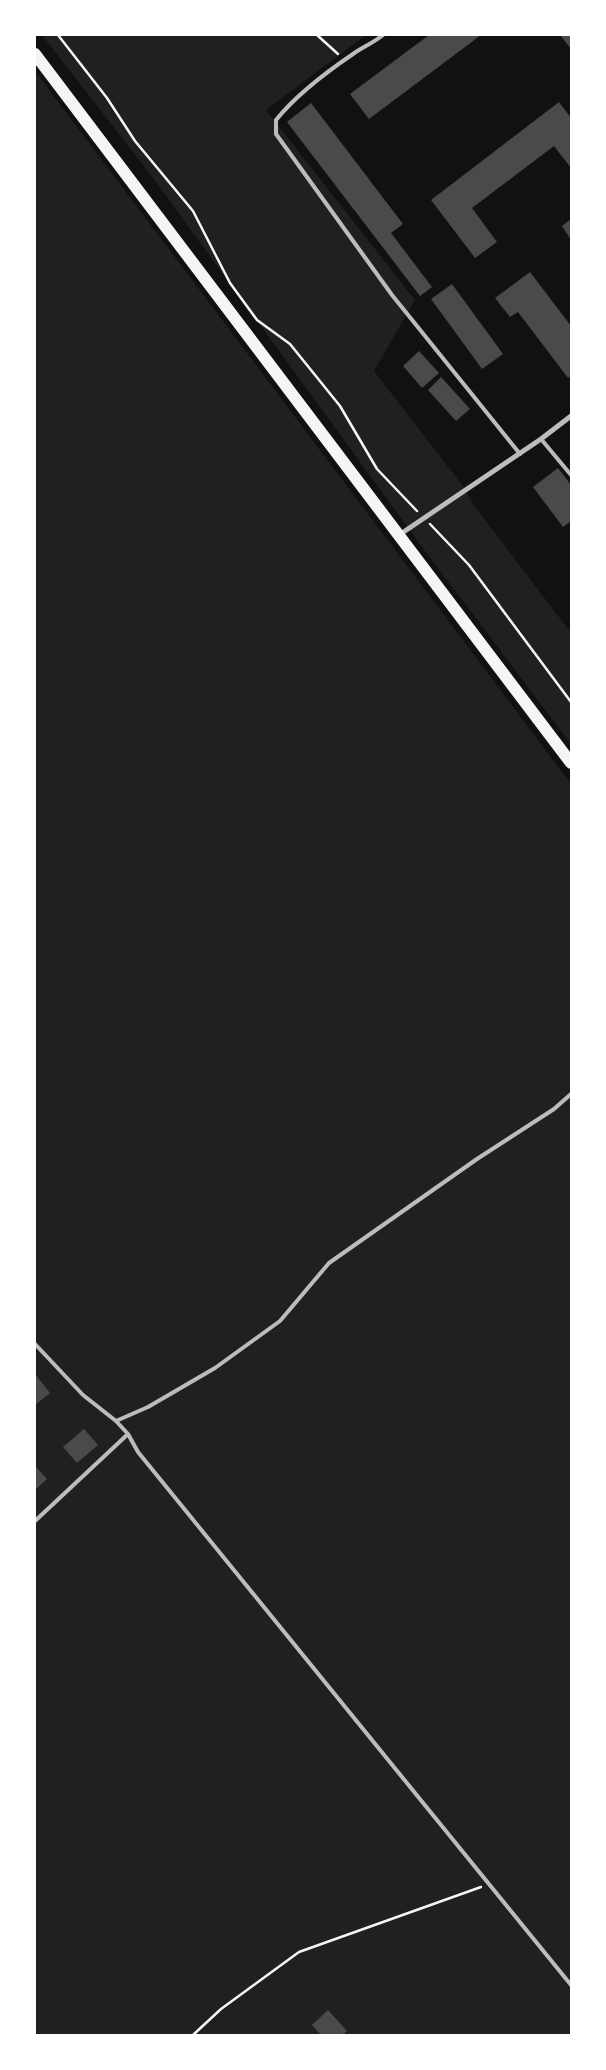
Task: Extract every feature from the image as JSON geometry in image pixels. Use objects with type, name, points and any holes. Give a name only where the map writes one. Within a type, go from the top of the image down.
[{"type":"highway","points":[[35,54],[571,763]]},
{"type":"street","points":[[398,536],[520,454],[571,416]]},
{"type":"lane","points":[[382,35],[345,60],[291,102],[276,120],[276,134],[392,295],[520,454]]},
{"type":"lane","points":[[541,439],[571,475]]},
{"type":"lane","points":[[116,1420],[148,1407],[215,1368],[280,1321],[329,1263],[477,1159],[554,1109],[571,1094]]},
{"type":"lane","points":[[35,1344],[83,1395],[116,1420],[128,1434],[138,1452],[571,1985]]},
{"type":"lane","points":[[35,1521],[128,1434]]},
{"type":"path","points":[[58,35],[107,98],[135,141],[193,211],[230,283],[257,320],[290,344],[340,406],[377,469],[469,565],[571,702]]},
{"type":"path","points":[[317,35],[345,60]]},
{"type":"path","points":[[193,2035],[220,2009],[299,1952],[488,1884]]},
{"type":"shaded area","points":[[42,35],[366,35],[266,110],[415,300],[374,371],[463,486],[473,504],[571,633],[571,744],[422,547],[153,178]]},
{"type":"shaded area","points":[[35,71],[571,784],[571,2035],[35,2035]]},
{"type":"building","points":[[429,35],[481,35],[369,119],[350,94]]},
{"type":"building","points":[[560,35],[571,35],[571,49]]},
{"type":"building","points":[[559,102],[571,118],[571,168],[554,146],[472,208],[497,242],[475,258],[431,200]]},
{"type":"building","points":[[311,103],[403,224],[391,233],[432,287],[420,296],[287,122]]},
{"type":"building","points":[[571,219],[571,240],[562,226]]},
{"type":"building","points":[[530,272],[571,326],[571,375],[568,378],[518,312],[510,317],[495,298]]},
{"type":"building","points":[[452,284],[503,354],[482,369],[431,299]]},
{"type":"building","points":[[419,351],[439,373],[422,388],[403,366]]},
{"type":"building","points":[[441,377],[470,409],[456,421],[428,390]]},
{"type":"building","points":[[558,468],[571,485],[571,521],[563,527],[533,487]]},
{"type":"building","points":[[35,1374],[50,1393],[35,1405]]},
{"type":"building","points":[[84,1429],[98,1445],[77,1463],[63,1447]]},
{"type":"building","points":[[35,1466],[47,1479],[35,1490]]},
{"type":"building","points":[[328,2010],[347,2031],[343,2035],[321,2035],[312,2025]]}]
